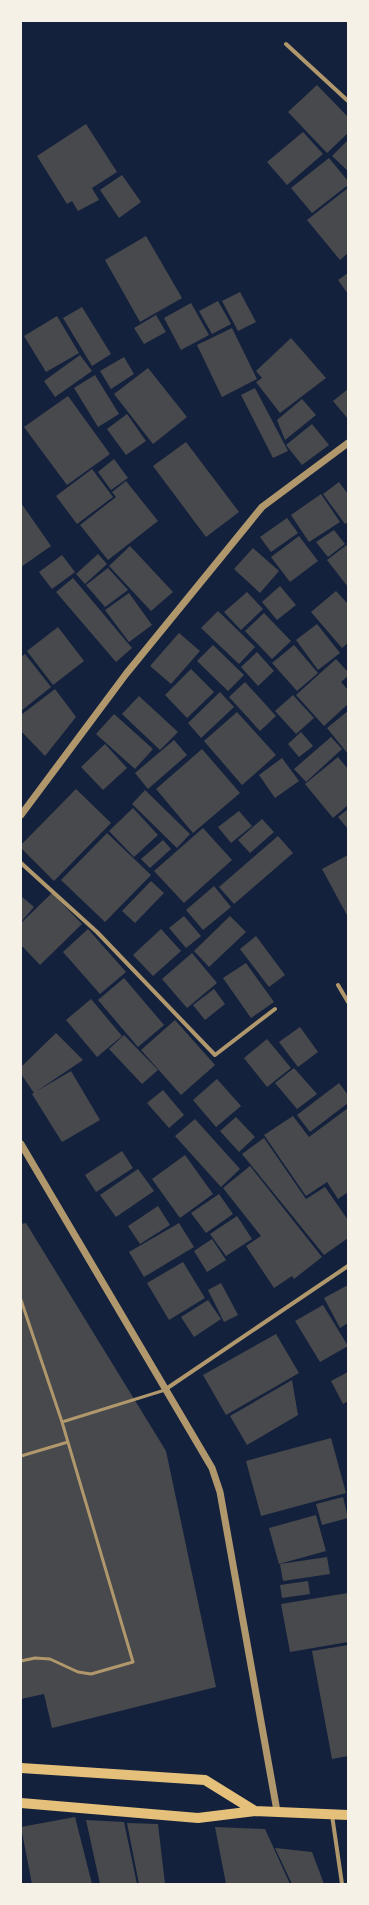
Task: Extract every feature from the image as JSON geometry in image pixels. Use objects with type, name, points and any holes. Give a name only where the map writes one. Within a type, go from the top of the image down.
[{"type":"main road","points":[[21,1768],[205,1780],[255,1811]]},
{"type":"main road","points":[[21,1803],[198,1818],[255,1811],[348,1815]]},
{"type":"street","points":[[286,44],[348,101]]},
{"type":"street","points":[[21,815],[126,674],[262,507],[348,443]]},
{"type":"street","points":[[21,863],[97,932],[215,1055],[275,1009]]},
{"type":"street","points":[[338,985],[348,1002]]},
{"type":"street","points":[[21,1144],[212,1468],[220,1492],[277,1811]]},
{"type":"street","points":[[166,1389],[348,1266]]},
{"type":"street","points":[[332,1814],[342,1884]]},
{"type":"lane","points":[[21,1300],[62,1422],[133,1662],[91,1674],[78,1672],[50,1660],[36,1658],[21,1661]]},
{"type":"lane","points":[[62,1422],[166,1389]]},
{"type":"lane","points":[[21,1456],[68,1442]]},
{"type":"building","points":[[317,85],[348,117],[348,133],[327,153],[288,112]]},
{"type":"building","points":[[86,124],[117,172],[92,188],[99,200],[78,211],[72,201],[67,204],[37,156]]},
{"type":"building","points":[[303,132],[323,154],[287,185],[267,162]]},
{"type":"building","points":[[348,140],[348,171],[332,156]]},
{"type":"building","points":[[329,158],[348,181],[348,185],[312,213],[291,188]]},
{"type":"building","points":[[122,175],[141,202],[119,218],[100,190]]},
{"type":"building","points":[[348,188],[348,253],[340,260],[307,220]]},
{"type":"building","points":[[146,236],[182,298],[140,322],[105,260]]},
{"type":"building","points":[[348,273],[348,294],[338,280]]},
{"type":"building","points":[[240,292],[256,322],[238,331],[222,301]]},
{"type":"building","points":[[218,301],[231,324],[212,334],[199,311]]},
{"type":"building","points":[[191,303],[209,335],[181,350],[164,318]]},
{"type":"building","points":[[82,307],[111,354],[92,366],[63,318]]},
{"type":"building","points":[[156,315],[166,332],[144,344],[134,328]]},
{"type":"building","points":[[57,316],[79,353],[46,372],[24,336]]},
{"type":"building","points":[[232,328],[257,379],[222,397],[197,345]]},
{"type":"building","points":[[291,338],[326,378],[280,413],[256,382],[262,378],[256,371]]},
{"type":"building","points":[[80,355],[92,371],[55,397],[44,381]]},
{"type":"building","points":[[124,357],[134,374],[111,389],[100,371]]},
{"type":"building","points":[[148,368],[187,417],[153,444],[114,394]]},
{"type":"building","points":[[95,375],[119,414],[98,427],[74,388]]},
{"type":"building","points":[[255,388],[288,451],[273,458],[241,395]]},
{"type":"building","points":[[348,389],[348,419],[333,401]]},
{"type":"building","points":[[68,396],[110,454],[67,485],[24,427]]},
{"type":"building","points":[[302,399],[316,415],[285,440],[277,420]]},
{"type":"building","points":[[127,414],[146,441],[126,455],[107,429]]},
{"type":"building","points":[[312,424],[329,445],[302,465],[286,445]]},
{"type":"building","points":[[186,442],[239,512],[206,537],[153,466]]},
{"type":"building","points":[[114,459],[128,478],[111,490],[98,472]]},
{"type":"building","points":[[92,469],[113,497],[77,524],[56,496]]},
{"type":"building","points":[[126,481],[158,521],[108,560],[80,525],[116,497],[112,492]]},
{"type":"building","points":[[339,482],[348,494],[348,522],[345,524],[323,494]]},
{"type":"building","points":[[321,494],[340,522],[309,542],[291,515]]},
{"type":"building","points":[[21,503],[51,546],[21,567]]},
{"type":"building","points":[[287,518],[298,533],[271,552],[260,537]]},
{"type":"building","points":[[334,530],[345,544],[328,557],[316,542]]},
{"type":"building","points":[[299,536],[318,561],[290,582],[271,557]]},
{"type":"building","points":[[348,544],[348,587],[327,560]]},
{"type":"building","points":[[130,546],[173,592],[151,611],[109,566]]},
{"type":"building","points":[[253,548],[279,571],[260,593],[234,569]]},
{"type":"building","points":[[98,554],[107,564],[85,584],[76,574]]},
{"type":"building","points":[[62,555],[75,572],[52,589],[39,572]]},
{"type":"building","points":[[108,568],[128,590],[105,607],[86,585]]},
{"type":"building","points":[[73,578],[132,648],[116,662],[56,592]]},
{"type":"building","points":[[280,586],[296,605],[277,620],[262,602]]},
{"type":"building","points":[[336,591],[348,604],[348,643],[342,648],[311,612]]},
{"type":"building","points":[[247,592],[263,609],[241,630],[224,612]]},
{"type":"building","points":[[129,593],[152,625],[129,642],[105,610]]},
{"type":"building","points":[[218,611],[255,647],[239,664],[201,628]]},
{"type":"building","points":[[264,613],[291,641],[272,659],[245,631]]},
{"type":"building","points":[[317,624],[340,653],[318,670],[296,640]]},
{"type":"building","points":[[58,627],[84,661],[53,685],[27,651]]},
{"type":"building","points":[[179,633],[200,651],[171,684],[150,666]]},
{"type":"building","points":[[213,645],[244,675],[228,691],[197,661]]},
{"type":"building","points":[[294,645],[318,673],[297,691],[272,663]]},
{"type":"building","points":[[257,652],[274,671],[258,686],[241,667]]},
{"type":"building","points":[[25,654],[51,687],[21,711],[21,657]]},
{"type":"building","points":[[336,659],[348,672],[348,676],[341,682],[348,690],[348,704],[324,726],[296,695]]},
{"type":"building","points":[[191,669],[214,692],[187,718],[165,695]]},
{"type":"building","points":[[245,682],[276,716],[260,731],[229,697]]},
{"type":"building","points":[[55,689],[76,717],[45,756],[21,731],[21,715]]},
{"type":"building","points":[[220,692],[234,707],[201,738],[188,723]]},
{"type":"building","points":[[293,695],[314,718],[296,734],[275,711]]},
{"type":"building","points":[[139,696],[178,732],[160,750],[122,714]]},
{"type":"building","points":[[348,711],[348,754],[327,728]]},
{"type":"building","points":[[237,712],[276,755],[242,785],[204,741]]},
{"type":"building","points":[[114,714],[153,749],[135,769],[96,734]]},
{"type":"building","points":[[301,732],[313,746],[299,757],[288,744]]},
{"type":"building","points":[[331,737],[342,749],[306,782],[294,769]]},
{"type":"building","points":[[174,740],[187,755],[148,789],[135,773]]},
{"type":"building","points":[[105,744],[127,768],[103,790],[81,767]]},
{"type":"building","points":[[202,749],[240,793],[193,833],[156,789]]},
{"type":"building","points":[[338,757],[348,769],[348,805],[333,818],[305,784]]},
{"type":"building","points":[[282,758],[299,781],[275,798],[259,775]]},
{"type":"building","points":[[76,789],[111,823],[54,881],[21,848],[21,845]]},
{"type":"building","points":[[145,790],[190,834],[177,848],[132,804]]},
{"type":"building","points":[[133,808],[158,835],[134,857],[109,831]]},
{"type":"building","points":[[348,809],[348,829],[338,817]]},
{"type":"building","points":[[239,811],[252,826],[231,843],[218,827]]},
{"type":"building","points":[[262,819],[274,832],[250,853],[238,840]]},
{"type":"building","points":[[203,828],[232,860],[184,903],[154,871]]},
{"type":"building","points":[[107,833],[151,875],[105,922],[61,880]]},
{"type":"building","points":[[278,836],[293,853],[234,904],[219,887]]},
{"type":"building","points":[[163,840],[171,849],[150,868],[141,859]]},
{"type":"building","points":[[348,855],[348,917],[322,869]]},
{"type":"building","points":[[151,881],[164,893],[135,923],[122,911]]},
{"type":"building","points":[[214,886],[231,907],[203,930],[186,910]]},
{"type":"building","points":[[52,893],[82,924],[40,965],[21,945],[21,923]]},
{"type":"building","points":[[21,896],[34,907],[21,922]]},
{"type":"building","points":[[184,916],[201,936],[186,948],[169,928]]},
{"type":"building","points":[[230,916],[246,932],[209,967],[194,951]]},
{"type":"building","points":[[88,929],[126,972],[100,994],[63,952]]},
{"type":"building","points":[[161,929],[181,951],[153,976],[133,955]]},
{"type":"building","points":[[256,936],[285,975],[269,987],[240,949]]},
{"type":"building","points":[[192,953],[217,983],[187,1008],[162,979]]},
{"type":"building","points":[[246,963],[274,1002],[251,1018],[223,978]]},
{"type":"building","points":[[124,978],[164,1025],[138,1047],[98,1000]]},
{"type":"building","points":[[214,989],[225,1004],[205,1020],[193,1005]]},
{"type":"building","points":[[91,999],[122,1036],[97,1057],[66,1020]]},
{"type":"building","points":[[175,1020],[215,1065],[181,1095],[141,1050]]},
{"type":"building","points":[[300,1027],[318,1052],[298,1067],[279,1042]]},
{"type":"building","points":[[56,1033],[83,1060],[34,1093],[21,1074],[21,1067]]},
{"type":"building","points":[[124,1035],[158,1070],[142,1084],[109,1049]]},
{"type":"building","points":[[267,1039],[291,1068],[267,1087],[244,1058]]},
{"type":"building","points":[[294,1068],[317,1094],[297,1109],[275,1083]]},
{"type":"building","points":[[71,1071],[100,1120],[62,1142],[32,1094]]},
{"type":"building","points":[[217,1079],[241,1106],[216,1127],[193,1100]]},
{"type":"building","points":[[339,1083],[348,1095],[348,1103],[310,1132],[297,1115]]},
{"type":"building","points":[[163,1090],[184,1115],[169,1128],[147,1103]]},
{"type":"building","points":[[348,1108],[348,1192],[338,1199],[327,1182],[306,1196],[264,1135],[293,1116],[309,1137]]},
{"type":"building","points":[[236,1117],[255,1137],[239,1152],[220,1131]]},
{"type":"building","points":[[195,1119],[240,1169],[221,1187],[175,1136]]},
{"type":"building","points":[[264,1138],[306,1199],[325,1187],[348,1220],[348,1238],[324,1255],[242,1154]]},
{"type":"building","points":[[122,1151],[133,1168],[96,1192],[85,1175]]},
{"type":"building","points":[[185,1155],[213,1194],[180,1218],[152,1179]]},
{"type":"building","points":[[250,1166],[322,1257],[294,1279],[292,1276],[274,1288],[246,1246],[261,1236],[223,1188]]},
{"type":"building","points":[[138,1169],[154,1191],[116,1217],[100,1195]]},
{"type":"building","points":[[219,1194],[233,1214],[206,1233],[191,1213]]},
{"type":"building","points":[[158,1206],[170,1225],[140,1244],[128,1226]]},
{"type":"building","points":[[237,1216],[252,1239],[226,1256],[210,1234]]},
{"type":"building","points":[[26,1223],[166,1451],[216,1687],[52,1728],[44,1694],[21,1699],[21,1224]]},
{"type":"building","points":[[179,1223],[194,1247],[144,1277],[129,1252]]},
{"type":"building","points":[[212,1239],[226,1260],[207,1272],[194,1251]]},
{"type":"building","points":[[183,1262],[205,1298],[169,1320],[147,1283]]},
{"type":"building","points":[[221,1283],[238,1315],[224,1322],[208,1290]]},
{"type":"building","points":[[348,1285],[348,1323],[340,1328],[324,1298]]},
{"type":"building","points":[[208,1300],[221,1319],[194,1337],[181,1317]]},
{"type":"building","points":[[323,1305],[348,1346],[320,1362],[295,1321]]},
{"type":"building","points":[[276,1334],[299,1373],[226,1415],[203,1375]]},
{"type":"building","points":[[348,1372],[348,1401],[343,1404],[331,1381]]},
{"type":"building","points":[[292,1380],[298,1415],[247,1445],[230,1416]]},
{"type":"building","points":[[331,1438],[346,1493],[261,1516],[246,1461]]},
{"type":"building","points":[[343,1497],[348,1518],[322,1525],[316,1504]]},
{"type":"building","points":[[316,1515],[326,1551],[279,1564],[269,1528]]},
{"type":"building","points":[[327,1557],[330,1574],[283,1581],[280,1564]]},
{"type":"building","points":[[308,1581],[310,1594],[282,1598],[280,1585]]},
{"type":"building","points":[[348,1593],[348,1642],[290,1652],[281,1604]]},
{"type":"building","points":[[348,1645],[348,1756],[332,1759],[312,1651]]},
{"type":"building","points":[[75,1817],[92,1884],[32,1884],[21,1827]]},
{"type":"building","points":[[86,1820],[124,1822],[137,1884],[100,1884]]},
{"type":"building","points":[[127,1823],[158,1824],[165,1884],[139,1884]]},
{"type":"building","points":[[215,1827],[265,1829],[290,1884],[226,1884]]},
{"type":"building","points":[[275,1848],[312,1852],[324,1884],[292,1884]]}]
